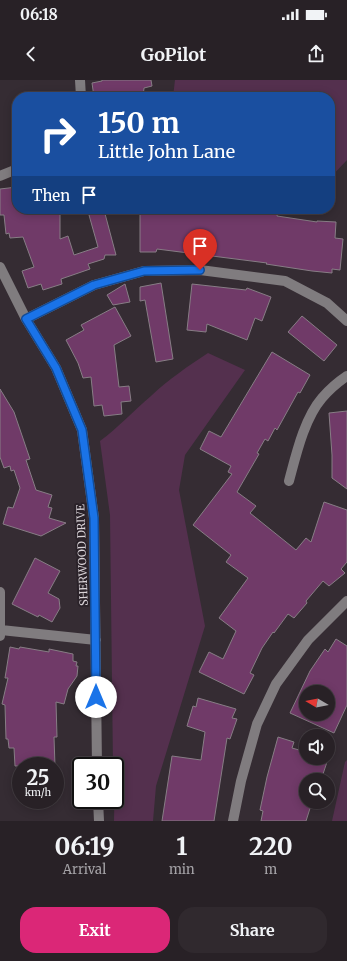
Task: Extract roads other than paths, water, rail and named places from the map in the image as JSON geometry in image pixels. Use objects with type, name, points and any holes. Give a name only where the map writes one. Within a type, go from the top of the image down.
[{"type":"street","points":[[80,80],[81,92]]},
{"type":"street","points":[[0,176],[12,171]]},
{"type":"street","name":"SHERWOOD DRIVE","points":[[0,267],[26,319],[56,368],[82,430],[94,518],[97,757]]},
{"type":"street","points":[[26,319],[94,285],[144,271],[200,270],[285,281],[327,303],[347,322]]},
{"type":"street","points":[[288,481],[301,437],[321,398],[347,376]]},
{"type":"street","points":[[0,592],[0,633],[96,640]]},
{"type":"street","points":[[233,821],[241,780],[257,724],[276,684],[308,640],[347,601]]},
{"type":"street","points":[[98,809],[99,821]]}]
